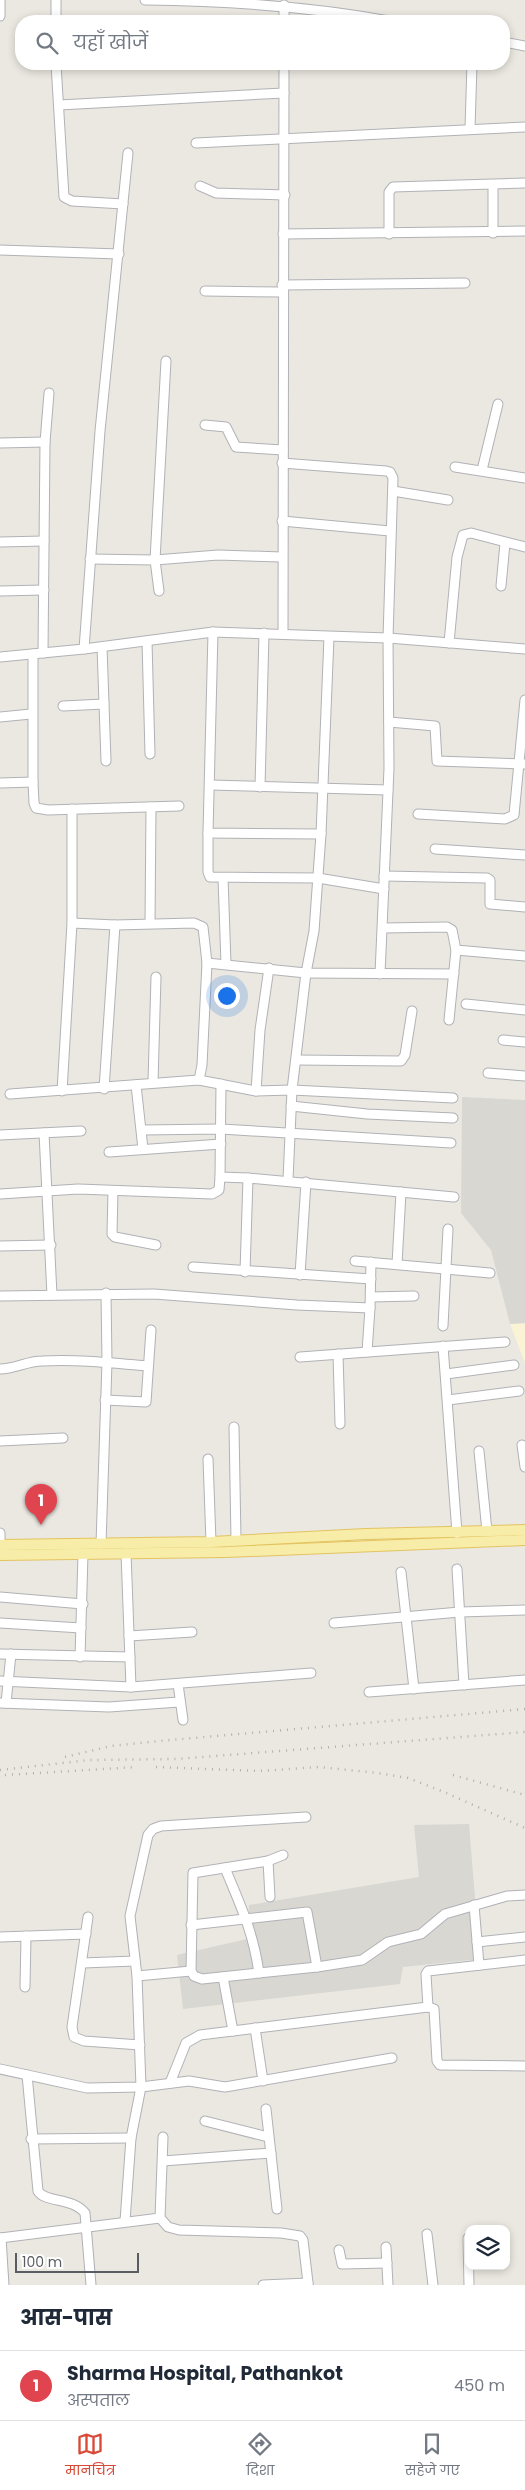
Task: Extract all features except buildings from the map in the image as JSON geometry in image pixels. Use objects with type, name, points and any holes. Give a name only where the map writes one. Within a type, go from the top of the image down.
[{"type":"main road","points":[[0,1548],[525,1530]]},
{"type":"main road","points":[[0,1548],[83,1554],[226,1552],[525,1540]]},
{"type":"street","points":[[0,0],[0,16]]},
{"type":"street","points":[[56,0],[56,15]]},
{"type":"street","points":[[145,0],[208,0],[284,5],[350,15]]},
{"type":"street","points":[[284,5],[284,15]]},
{"type":"street","points":[[510,43],[525,46]]},
{"type":"street","points":[[56,70],[64,197],[72,201],[123,204]]},
{"type":"street","points":[[283,634],[282,288],[285,195],[284,70]]},
{"type":"street","points":[[470,128],[472,70]]},
{"type":"street","points":[[59,105],[284,93]]},
{"type":"street","points":[[196,144],[285,137],[525,127]]},
{"type":"street","points":[[84,649],[100,431],[128,153]]},
{"type":"street","points":[[390,234],[389,192],[393,187],[525,183]]},
{"type":"street","points":[[493,184],[493,232]]},
{"type":"street","points":[[200,186],[216,193],[285,195]]},
{"type":"street","points":[[283,234],[525,231]]},
{"type":"street","points":[[0,250],[119,254]]},
{"type":"street","points":[[205,291],[465,283]]},
{"type":"street","points":[[159,592],[155,560],[166,361]]},
{"type":"street","points":[[43,653],[45,442],[49,393]]},
{"type":"street","points":[[482,470],[498,404]]},
{"type":"street","points":[[205,425],[226,427],[236,447],[283,450]]},
{"type":"street","points":[[0,443],[45,442]]},
{"type":"street","points":[[282,463],[390,472],[393,478],[388,638],[388,790],[380,974]]},
{"type":"street","points":[[455,467],[525,478]]},
{"type":"street","points":[[393,490],[448,500]]},
{"type":"street","points":[[282,521],[390,531]]},
{"type":"street","points":[[449,643],[457,557],[463,535],[471,533],[525,547]]},
{"type":"street","points":[[0,542],[44,541]]},
{"type":"street","points":[[501,586],[505,543]]},
{"type":"street","points":[[90,559],[155,560],[218,555],[282,557]]},
{"type":"street","points":[[0,591],[44,590]]},
{"type":"street","points":[[0,657],[102,647],[213,632],[388,638],[525,649]]},
{"type":"street","points":[[213,632],[208,875],[210,877],[223,878],[318,878],[384,889]]},
{"type":"street","points":[[260,787],[264,633]]},
{"type":"street","points":[[288,1180],[292,1090],[306,973],[314,931],[321,834],[329,637]]},
{"type":"street","points":[[147,641],[150,754]]},
{"type":"street","points":[[102,647],[106,761]]},
{"type":"street","points":[[33,654],[31,714],[32,782],[36,808],[48,810],[180,806]]},
{"type":"street","points":[[418,814],[512,818],[515,811],[523,764],[525,700]]},
{"type":"street","points":[[63,706],[104,704]]},
{"type":"street","points":[[0,716],[31,714]]},
{"type":"street","points":[[389,722],[435,726],[437,761],[523,764]]},
{"type":"street","points":[[0,784],[32,782]]},
{"type":"street","points":[[211,785],[388,790]]},
{"type":"street","points":[[150,923],[151,807]]},
{"type":"street","points":[[62,1090],[72,923],[72,808]]},
{"type":"street","points":[[208,833],[321,834]]},
{"type":"street","points":[[435,849],[525,855]]},
{"type":"street","points":[[384,876],[487,878],[490,880],[490,904],[525,907]]},
{"type":"street","points":[[223,878],[226,964]]},
{"type":"street","points":[[72,923],[115,925],[194,923],[201,925],[207,963],[202,1065],[199,1080]]},
{"type":"street","points":[[104,1089],[115,925]]},
{"type":"street","points":[[383,928],[447,926],[452,930],[456,950],[449,1020]]},
{"type":"street","points":[[456,950],[525,956]]},
{"type":"street","points":[[207,963],[306,973],[454,974]]},
{"type":"street","points":[[256,1092],[260,1030],[269,968]]},
{"type":"street","points":[[153,1082],[156,977]]},
{"type":"street","points":[[466,1004],[525,1010]]},
{"type":"street","points":[[296,1060],[401,1061],[405,1055],[412,1011]]},
{"type":"street","points":[[503,1040],[525,1042]]},
{"type":"street","points":[[488,1073],[525,1076]]},
{"type":"street","points":[[10,1094],[104,1089],[153,1082],[199,1080],[256,1092],[292,1090],[453,1098]]},
{"type":"street","points":[[0,1194],[78,1189],[215,1194],[219,1190],[220,1176],[221,1084]]},
{"type":"street","points":[[136,1085],[143,1149]]},
{"type":"street","points":[[291,1106],[367,1114],[454,1118]]},
{"type":"street","points":[[142,1130],[221,1129],[452,1143]]},
{"type":"street","points":[[0,1135],[81,1131]]},
{"type":"street","points":[[44,1133],[52,1295]]},
{"type":"street","points":[[109,1152],[220,1144]]},
{"type":"street","points":[[220,1176],[288,1180],[454,1197]]},
{"type":"street","points":[[245,1272],[248,1178]]},
{"type":"street","points":[[300,1275],[306,1182]]},
{"type":"street","points":[[113,1191],[112,1234],[115,1237],[156,1245]]},
{"type":"street","points":[[396,1264],[401,1192]]},
{"type":"street","points":[[443,1326],[448,1229]]},
{"type":"street","points":[[0,1246],[51,1245]]},
{"type":"street","points":[[355,1261],[490,1273]]},
{"type":"street","points":[[367,1352],[371,1297],[371,1262]]},
{"type":"street","points":[[193,1267],[371,1279]]},
{"type":"street","points":[[101,1544],[107,1362],[106,1293]]},
{"type":"street","points":[[0,1296],[106,1293],[177,1295],[297,1305],[370,1308]]},
{"type":"street","points":[[371,1297],[414,1296]]},
{"type":"street","points":[[106,1400],[146,1402],[151,1330]]},
{"type":"street","points":[[300,1357],[506,1342]]},
{"type":"street","points":[[443,1346],[457,1533]]},
{"type":"street","points":[[338,1354],[340,1424]]},
{"type":"street","points":[[0,1369],[15,1368],[39,1361],[107,1362],[148,1366]]},
{"type":"street","points":[[446,1374],[514,1365]]},
{"type":"street","points":[[448,1400],[519,1391]]},
{"type":"street","points":[[234,1427],[236,1540]]},
{"type":"street","points":[[0,1441],[63,1438]]},
{"type":"street","points":[[522,1445],[525,1466]]},
{"type":"street","points":[[479,1451],[487,1531]]},
{"type":"street","points":[[208,1459],[210,1542]]},
{"type":"street","points":[[0,1533],[0,1548]]},
{"type":"street","points":[[126,1553],[131,1687]]},
{"type":"street","points":[[80,1657],[83,1554]]},
{"type":"street","points":[[456,1569],[464,1685]]},
{"type":"street","points":[[401,1572],[414,1689]]},
{"type":"street","points":[[0,1597],[83,1604]]},
{"type":"street","points":[[334,1623],[460,1612],[525,1610]]},
{"type":"street","points":[[0,1623],[81,1628]]},
{"type":"street","points":[[129,1636],[192,1632]]},
{"type":"street","points":[[0,1654],[130,1657]]},
{"type":"street","points":[[11,1654],[4,1681],[3,1703],[109,1708],[179,1702]]},
{"type":"street","points":[[4,1681],[131,1687],[311,1673]]},
{"type":"street","points":[[369,1692],[525,1680]]},
{"type":"street","points":[[178,1684],[183,1720]]},
{"type":"street","points":[[125,2220],[131,2138],[141,2087],[137,1976],[130,1916],[148,1836],[153,1829],[161,1826],[306,1817]]},
{"type":"street","points":[[283,1856],[268,1861],[194,1873],[191,1925],[191,1971],[194,1976],[202,1979],[317,1967],[362,1960],[385,1944],[421,1934],[445,1914],[507,1896],[525,1895]]},
{"type":"street","points":[[268,1861],[270,1897]]},
{"type":"street","points":[[225,1868],[247,1918],[254,1940],[259,1973]]},
{"type":"street","points":[[474,1905],[479,1964]]},
{"type":"street","points":[[191,1925],[308,1912],[317,1967]]},
{"type":"street","points":[[88,1917],[83,1963],[72,2027],[74,2037],[84,2041],[140,2045]]},
{"type":"street","points":[[0,1937],[86,1934]]},
{"type":"street","points":[[25,1986],[26,1936]]},
{"type":"street","points":[[477,1942],[525,1937]]},
{"type":"street","points":[[428,2007],[426,1974],[428,1970],[525,1960]]},
{"type":"street","points":[[83,1963],[135,1961]]},
{"type":"street","points":[[137,1976],[191,1971]]},
{"type":"street","points":[[223,1977],[233,2031]]},
{"type":"street","points":[[170,2083],[184,2046],[188,2041],[200,2035],[428,2007],[434,2009],[438,2063],[525,2066]]},
{"type":"street","points":[[255,2028],[263,2081]]},
{"type":"street","points":[[0,2069],[87,2088],[141,2087],[189,2081],[225,2087],[392,2058]]},
{"type":"street","points":[[27,2075],[36,2186],[40,2194],[75,2204],[84,2213],[87,2226],[91,2285]]},
{"type":"street","points":[[266,2109],[277,2209]]},
{"type":"street","points":[[205,2120],[268,2137]]},
{"type":"street","points":[[163,2137],[160,2218],[168,2227],[179,2230],[281,2233],[300,2236],[304,2242],[308,2284],[263,2285]]},
{"type":"street","points":[[31,2139],[131,2138]]},
{"type":"street","points":[[163,2161],[271,2152]]},
{"type":"street","points":[[4,2285],[0,2238],[125,2220],[160,2218]]},
{"type":"street","points":[[427,2234],[433,2285]]},
{"type":"street","points":[[386,2247],[388,2285]]},
{"type":"street","points":[[339,2250],[342,2264],[387,2263]]},
{"type":"street","points":[[469,2270],[469,2285]]},
{"type":"shaded area","points":[[462,1097],[525,1100],[525,1323],[510,1324],[491,1250],[461,1213]]},
{"type":"shaded area","points":[[525,1323],[525,1363],[510,1324]]},
{"type":"shaded area","points":[[469,1824],[480,1959],[403,1967],[400,1984],[183,2009],[177,1955],[247,1939],[249,1905],[419,1877],[414,1825]]},
{"type":"railway","points":[[65,1757],[111,1746],[525,1709]]},
{"type":"railway","points":[[0,1770],[89,1760],[176,1759],[525,1732]]},
{"type":"railway","points":[[5,1775],[137,1767]]},
{"type":"railway","points":[[156,1767],[259,1771],[319,1767],[378,1773],[408,1778],[525,1828]]},
{"type":"railway","points":[[453,1775],[525,1795]]},
{"type":"place","name":"Sharma Hospital, Pathankot","points":[[41,1525]]}]
